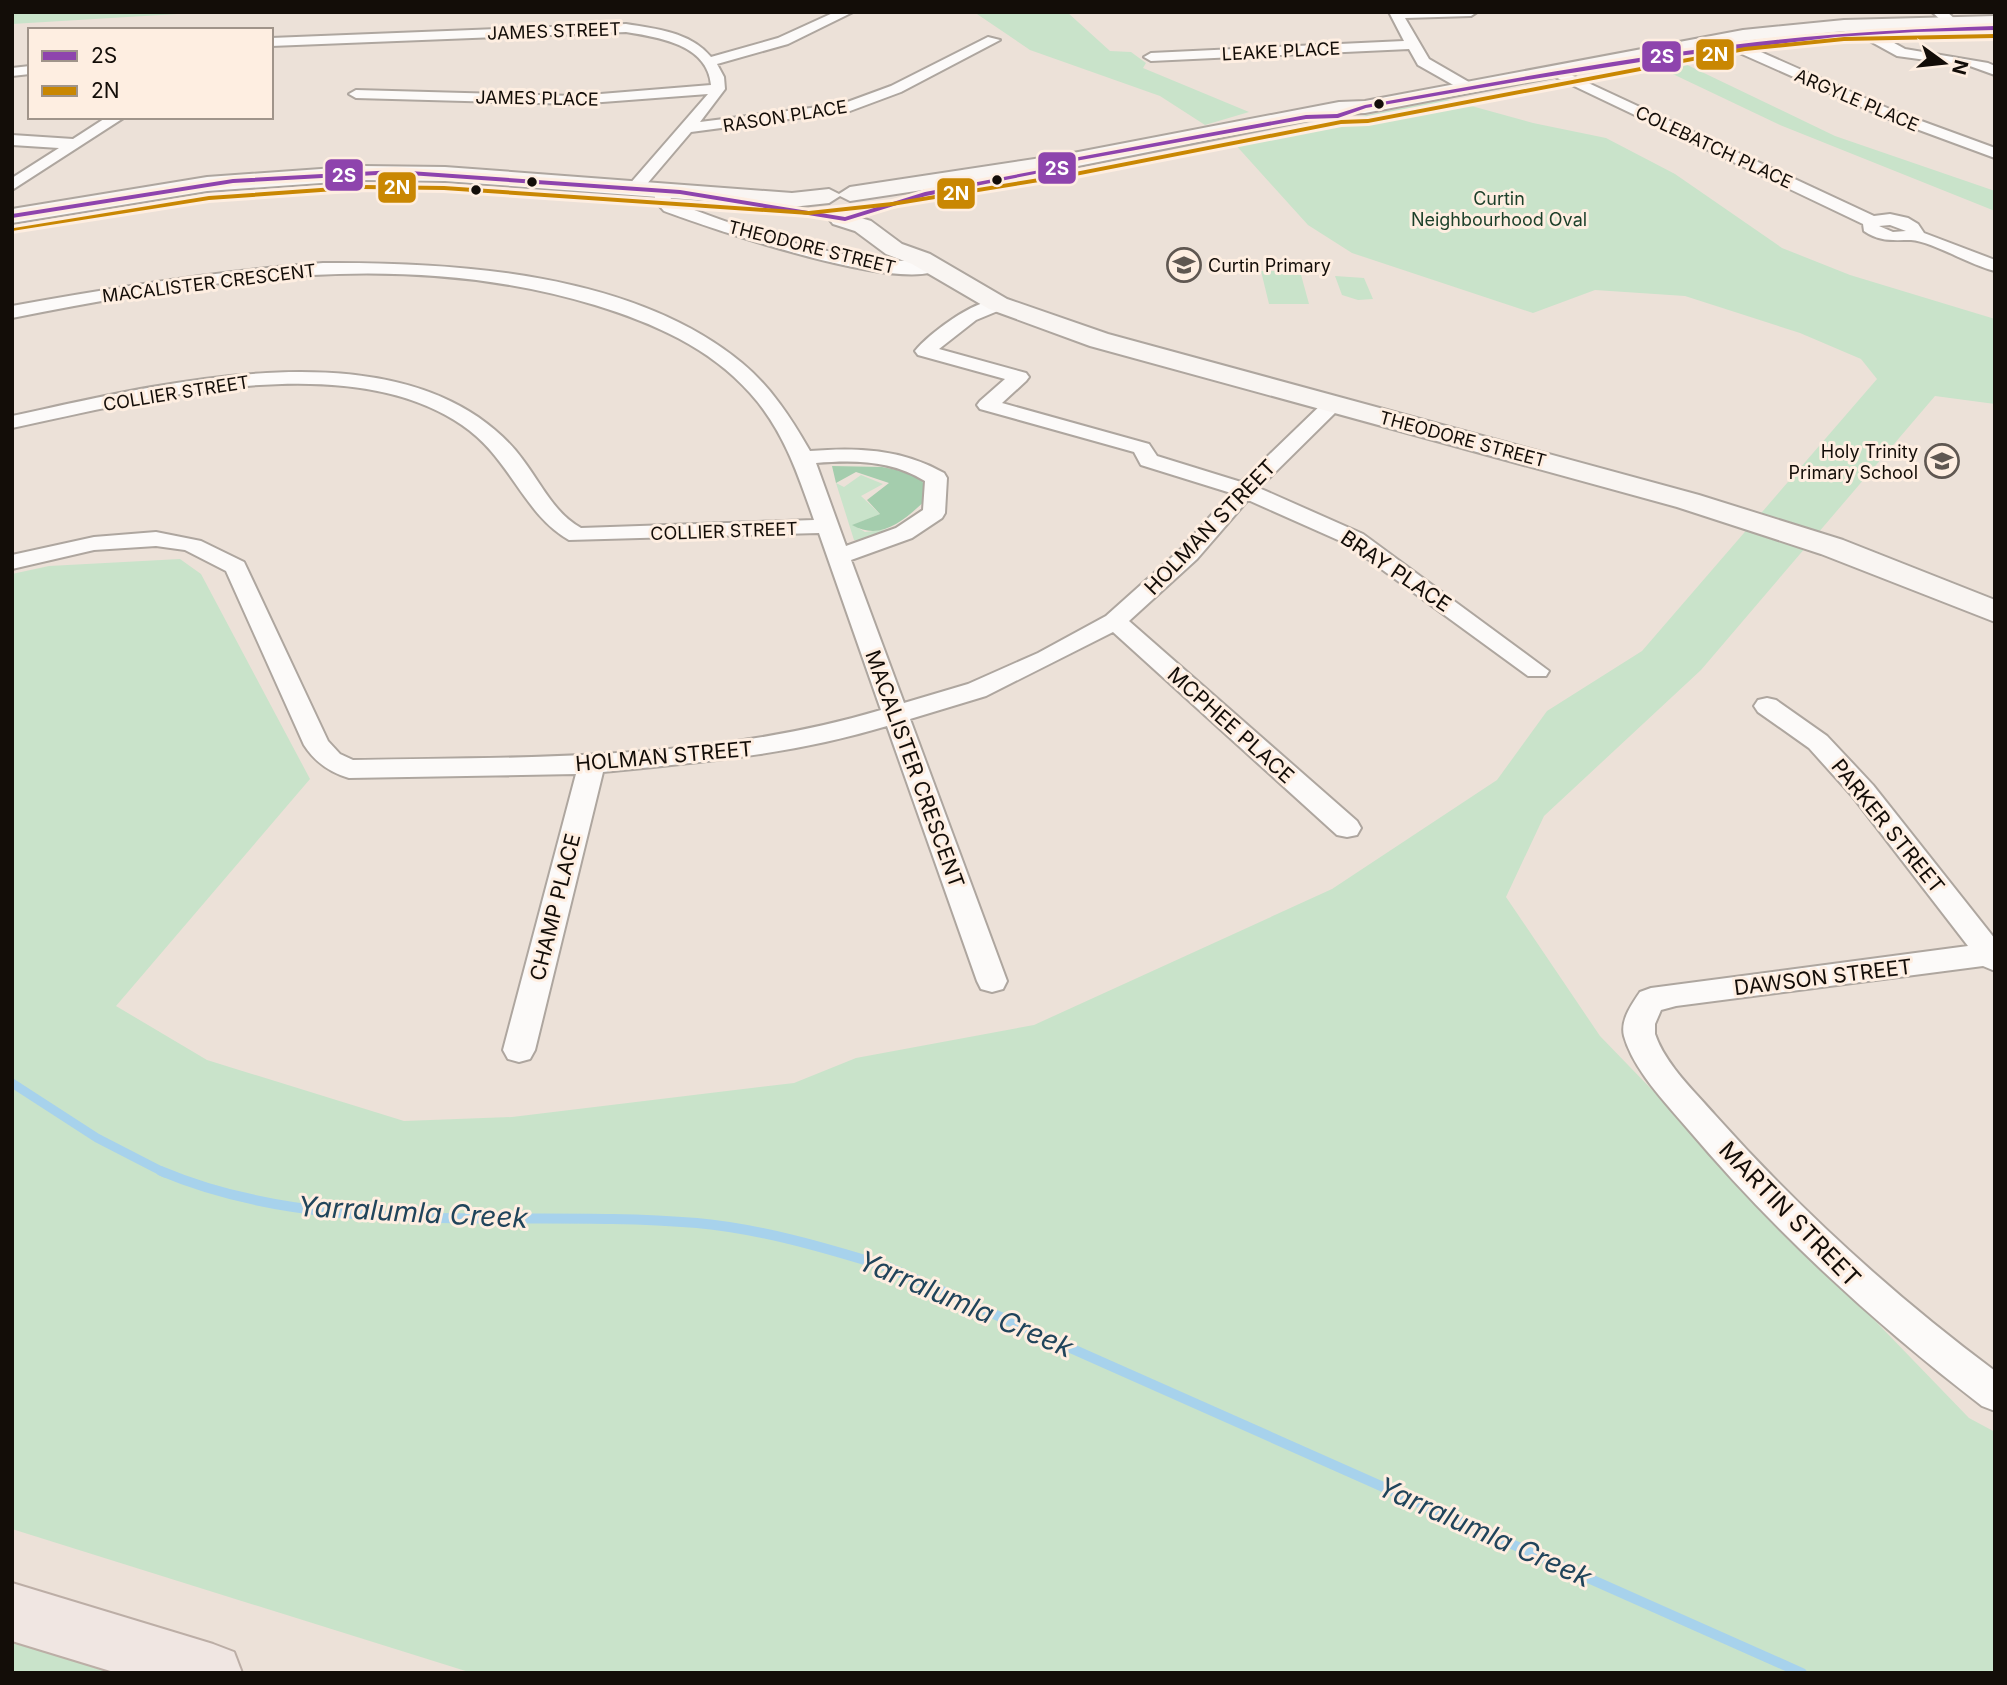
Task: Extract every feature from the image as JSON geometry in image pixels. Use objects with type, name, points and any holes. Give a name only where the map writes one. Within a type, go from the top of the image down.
[{"type":"highway","points":[[12,1612],[213,1673]]},
{"type":"main road","points":[[1949,21],[1995,28]]},
{"type":"main road","points":[[836,207],[1068,160],[1306,117],[1338,116],[1365,107],[1728,43],[1949,21],[1995,22]]},
{"type":"main road","points":[[836,207],[859,217],[872,210],[925,194],[1063,167],[1068,160]]},
{"type":"main road","name":"THEODORE STREET","points":[[15,213],[207,184],[338,173],[431,174],[836,207],[903,254],[928,263],[998,304],[1100,340],[1688,501],[1832,547],[1995,612]]},
{"type":"main road","name":"THEODORE STREET","points":[[872,210],[879,222],[917,247],[928,263]]},
{"type":"street","points":[[634,189],[718,89],[717,77],[709,62],[783,41],[847,12]]},
{"type":"street","points":[[1469,88],[1423,62],[1410,45],[1395,13],[1471,12]]},
{"type":"street","points":[[626,28],[638,17]]},
{"type":"street","name":"JAMES STREET","points":[[273,42],[626,28],[663,34],[695,45],[709,62]]},
{"type":"street","points":[[1857,29],[1900,53],[1995,58]]},
{"type":"street","name":"RASON PLACE","points":[[687,128],[845,108],[896,89],[993,40]]},
{"type":"street","name":"ARGYLE PLACE","points":[[1728,43],[1889,114],[1995,153]]},
{"type":"street","name":"LEAKE PLACE","points":[[1151,57],[1410,45]]},
{"type":"street","points":[[1964,58],[1995,71]]},
{"type":"street","name":"COLEBATCH PLACE","points":[[1556,72],[1872,222],[1899,221],[1915,229],[1914,235],[1995,266]]},
{"type":"street","name":"JAMES PLACE","points":[[356,94],[576,100],[718,89]]},
{"type":"street","points":[[12,186],[115,119]]},
{"type":"street","points":[[12,140],[75,144]]},
{"type":"street","name":"THEODORE STREET","points":[[671,192],[663,201],[670,207],[765,238],[901,270],[928,263]]},
{"type":"street","name":"MACALISTER CRESCENT","points":[[12,312],[168,285],[316,270],[444,272],[539,284],[603,299],[649,317],[710,348],[748,378],[776,410],[803,458],[992,981]]},
{"type":"street","name":"BRAY PLACE","points":[[998,304],[969,316],[925,351],[1019,377],[987,405],[1142,448],[1149,460],[1245,490],[1355,539],[1537,671]]},
{"type":"street","name":"COLLIER STREET","points":[[12,422],[191,387],[291,379],[366,384],[429,400],[456,411],[485,432],[510,457],[559,527],[577,535],[827,526]]},
{"type":"street","name":"HOLMAN STREET","points":[[12,562],[95,543],[136,539],[178,541],[236,567],[317,745],[331,760],[349,769],[592,765],[752,749],[821,737],[977,690],[1047,658],[1115,621],[1189,554],[1245,490],[1332,404]]},
{"type":"street","points":[[803,458],[840,455],[892,459],[920,466],[936,478],[934,513],[904,533],[838,557]]},
{"type":"street","name":"MCPHEE PLACE","points":[[1115,621],[1347,828]]},
{"type":"street","name":"PARKER STREET","points":[[1767,706],[1818,742],[1863,791],[1993,956]]},
{"type":"street","name":"CHAMP PLACE","points":[[519,1050],[592,765]]},
{"type":"street","name":"DAWSON STREET","points":[[1651,1000],[1993,956]]},
{"type":"street","name":"MARTIN STREET","points":[[1651,1000],[1640,1016],[1640,1037],[1683,1100],[1763,1194],[1863,1289],[1995,1394]]},
{"type":"green space","points":[[12,12],[210,12],[12,24]]},
{"type":"green space","points":[[974,12],[1067,12],[1110,51],[1131,52],[1146,63],[1143,68],[1249,112],[1205,125],[1160,96],[1030,50]]},
{"type":"green space","points":[[1681,62],[1835,136],[1995,191],[1995,211],[1780,125],[1658,67]]},
{"type":"green space","name":"Curtin Neighbourhood Oval","points":[[1446,99],[1533,123],[1606,138],[1675,174],[1782,248],[1850,275],[1995,319],[1995,404],[1935,396],[1701,670],[1544,816],[1506,897],[1600,1036],[1969,1418],[1995,1432],[1995,1673],[472,1673],[12,1529],[12,574],[49,566],[180,559],[201,574],[310,779],[116,1006],[207,1060],[404,1121],[512,1117],[794,1083],[856,1058],[1034,1025],[1332,889],[1497,780],[1547,711],[1642,651],[1877,379],[1861,359],[1800,333],[1685,296],[1595,290],[1533,313],[1352,253],[1308,225],[1233,142]]},
{"type":"green space","points":[[1261,271],[1300,271],[1309,304],[1269,304]]},
{"type":"green space","points":[[1335,276],[1364,278],[1373,299],[1358,300],[1342,295]]},
{"type":"green space","points":[[832,466],[882,467],[921,475],[927,499],[892,526],[883,530],[863,530],[852,525],[880,514],[867,500],[889,483],[856,472],[836,483]]},
{"type":"green space","points":[[861,475],[883,484],[861,496],[880,514],[853,525],[865,532],[890,529],[869,542],[854,540],[836,483],[844,487]]},
{"type":"green space","points":[[12,1636],[131,1673],[12,1673]]},
{"type":"waterway","name":"Yarralumla Creek","points":[[12,1083],[97,1138],[161,1171]]},
{"type":"waterway","name":"Yarralumla Creek","points":[[161,1171],[224,1193],[290,1207],[357,1214],[426,1218],[631,1219],[721,1226],[794,1240],[888,1267],[1802,1673]]},
{"type":"waterway","name":"Yarralumla Creek","points":[[161,1171],[165,1173]]},
{"type":"transit line","name":"2S","points":[[12,216],[233,181],[395,172],[680,192],[845,219],[925,194],[1063,167],[1068,161],[1306,117],[1338,116],[1365,107],[1521,79],[1757,44],[1915,30],[1995,28]]},
{"type":"transit line","name":"2N","points":[[14,230],[209,198],[363,187],[444,188],[809,213],[892,204],[1070,175],[1341,122],[1368,121],[1745,49],[1844,39],[1995,36]]},
{"type":"place","name":"Curtin Primary","points":[[1184,265]]},
{"type":"place","name":"Holy Trinity Primary School","points":[[1942,461]]}]
